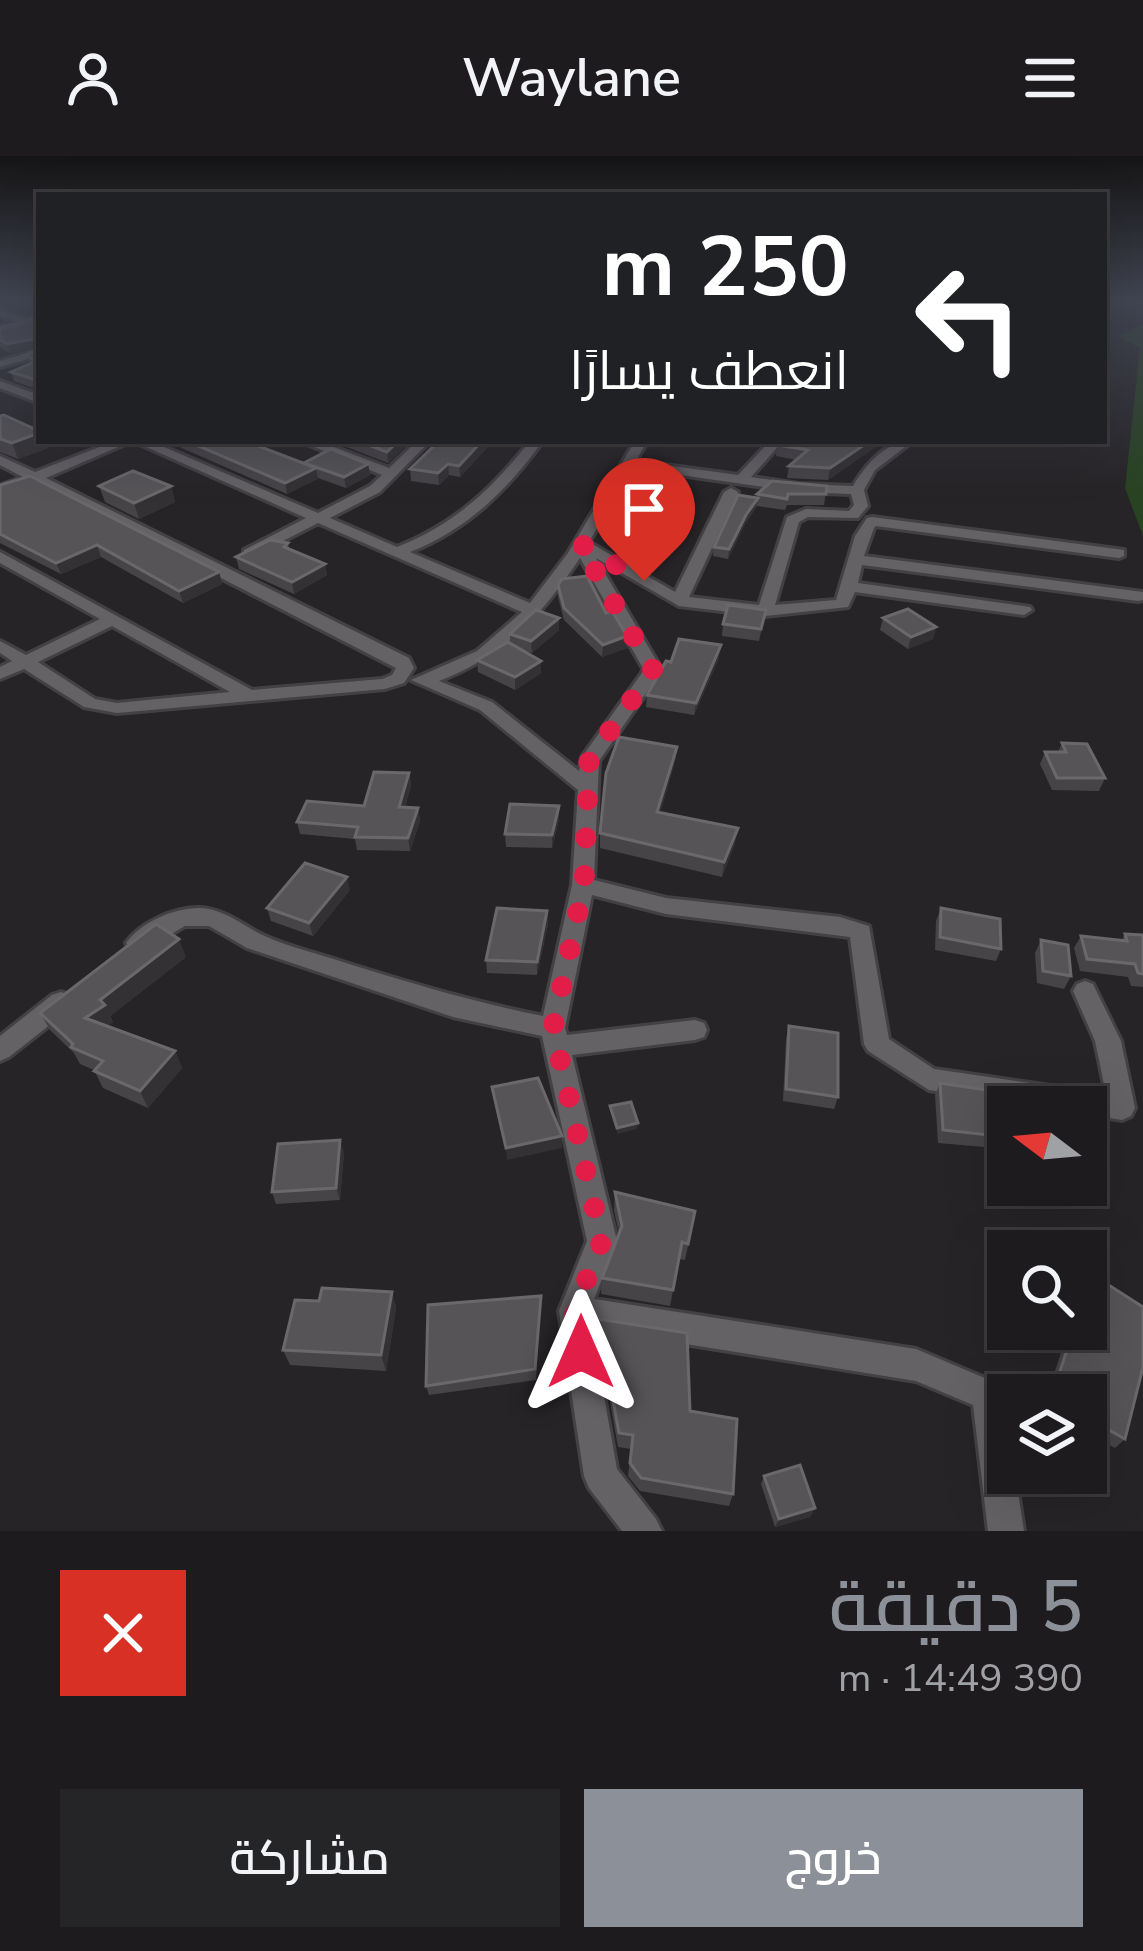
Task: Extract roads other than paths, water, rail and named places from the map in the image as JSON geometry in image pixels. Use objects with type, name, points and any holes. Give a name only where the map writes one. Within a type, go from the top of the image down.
[{"type":"street","points":[[0,384],[35,397]]},
{"type":"street","points":[[0,407],[35,397]]},
{"type":"street","points":[[0,491],[119,444]]},
{"type":"street","points":[[146,444],[532,610]]},
{"type":"street","points":[[216,569],[323,518],[393,474],[421,444]]},
{"type":"street","points":[[399,551],[446,533],[475,515],[534,444]]},
{"type":"street","points":[[423,681],[488,652],[532,610],[639,444]]},
{"type":"street","points":[[679,601],[737,485],[774,444]]},
{"type":"street","points":[[765,610],[792,520],[806,513],[859,512],[856,490],[870,468],[903,444]]},
{"type":"street","points":[[332,445],[393,474]]},
{"type":"street","points":[[0,460],[403,662],[403,673]]},
{"type":"street","points":[[628,464],[737,485],[856,490]]},
{"type":"street","points":[[579,543],[679,601],[765,610],[836,606],[850,586],[866,524],[884,519],[1120,553]]},
{"type":"street","points":[[622,566],[634,537]]},
{"type":"street","points":[[579,543],[653,670],[589,761],[584,885],[556,1037],[602,1241],[574,1311],[601,1476],[644,1531]]},
{"type":"street","points":[[0,556],[253,698]]},
{"type":"street","points":[[858,560],[1138,596]]},
{"type":"street","points":[[850,586],[1024,610]]},
{"type":"street","points":[[0,674],[113,619]]},
{"type":"street","points":[[0,646],[90,703],[107,707],[385,683],[403,673]]},
{"type":"street","points":[[403,673],[486,706],[585,786]]},
{"type":"street","points":[[584,885],[666,907],[840,925],[861,932],[877,1044],[929,1079],[1122,1108],[1108,1041],[1085,992]]},
{"type":"street","points":[[109,965],[163,923],[199,914],[230,922],[255,942],[556,1037],[695,1030]]},
{"type":"street","points":[[0,1049],[72,993]]},
{"type":"street","points":[[574,1311],[916,1365],[988,1395],[1006,1531]]}]
